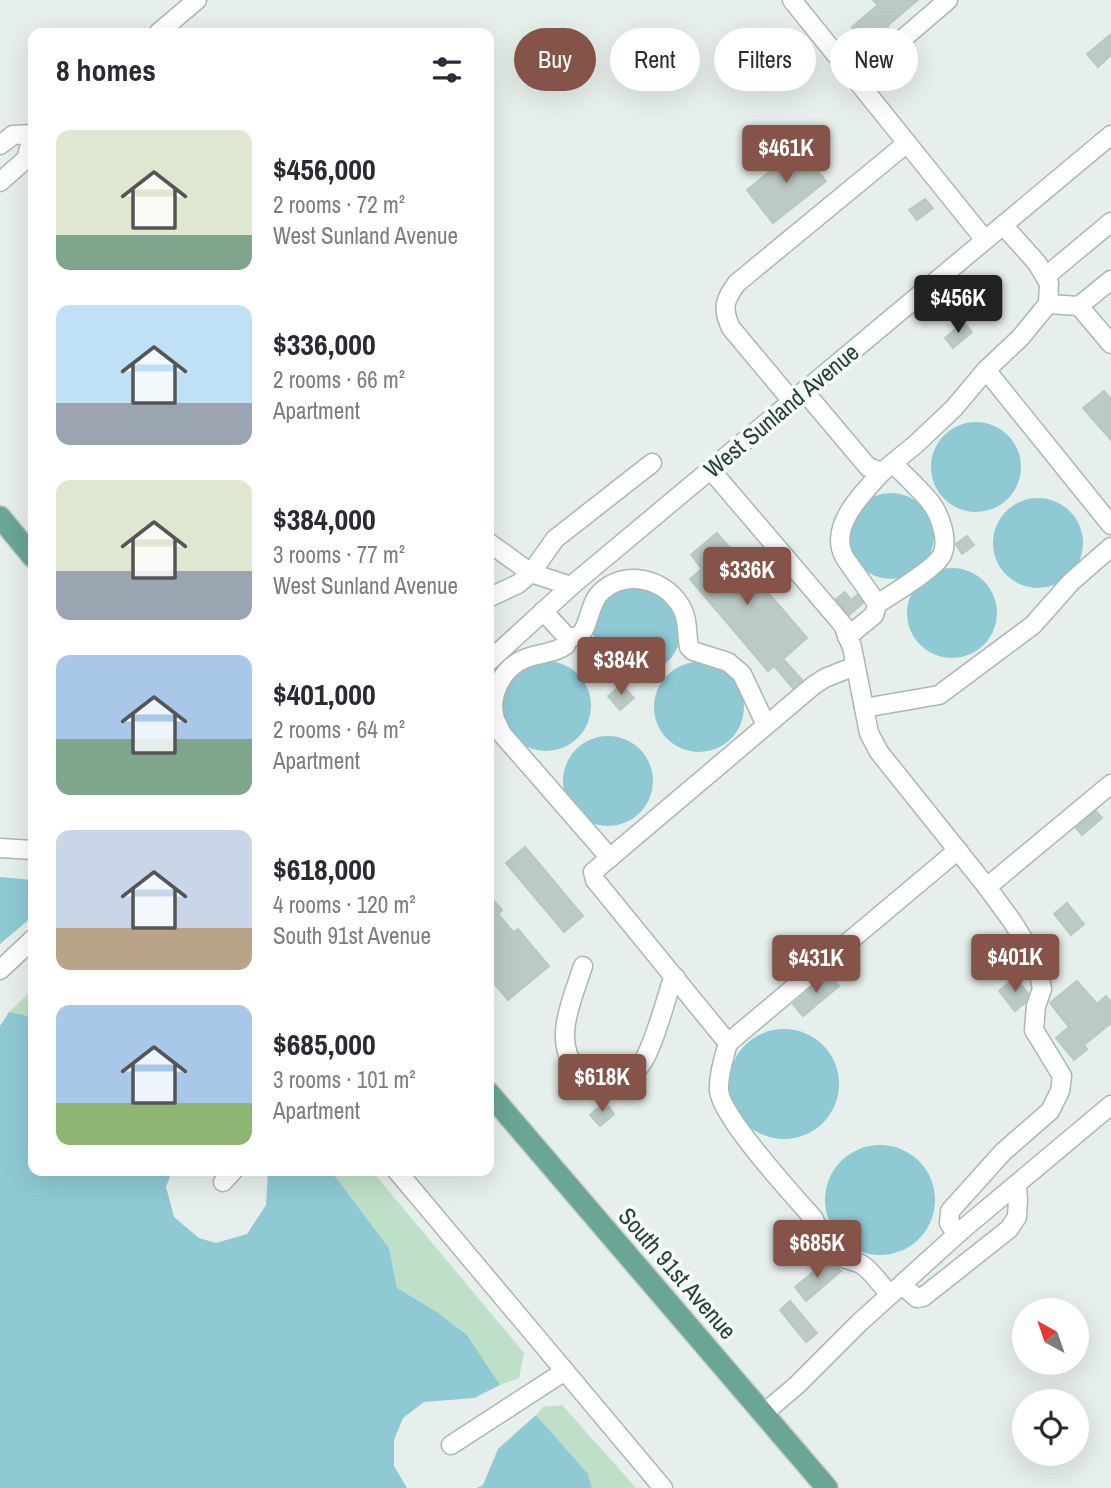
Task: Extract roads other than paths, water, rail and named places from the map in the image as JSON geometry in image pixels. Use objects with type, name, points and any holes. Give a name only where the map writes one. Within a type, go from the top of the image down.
[{"type":"main road","points":[[0,517],[28,551]]},
{"type":"main road","name":"South 91st Avenue","points":[[494,1099],[827,1488]]},
{"type":"street","points":[[164,28],[197,0]]},
{"type":"street","points":[[915,28],[948,0]]},
{"type":"street","points":[[794,1],[830,46]]},
{"type":"street","points":[[866,91],[985,240]]},
{"type":"street","points":[[0,145],[13,135],[28,134]]},
{"type":"street","name":"West Sunland Avenue","points":[[494,656],[571,586],[1111,135]]},
{"type":"street","points":[[847,636],[874,615],[877,604],[923,573],[942,556],[945,541],[939,520],[931,503],[887,468],[868,467],[731,328],[725,315],[725,303],[737,283],[907,143]]},
{"type":"street","points":[[0,182],[26,159],[28,152]]},
{"type":"street","points":[[1045,277],[1111,222]]},
{"type":"street","points":[[877,604],[844,555],[840,534],[848,514],[887,468],[954,408],[1048,304],[1049,283],[1037,263],[1003,225]]},
{"type":"street","points":[[1048,304],[1079,306],[1111,280]]},
{"type":"street","points":[[1079,306],[1111,344]]},
{"type":"street","points":[[986,370],[1111,525]]},
{"type":"street","points":[[494,595],[518,584],[531,573],[555,539],[652,463]]},
{"type":"street","points":[[710,469],[843,625],[869,733],[879,752],[987,887],[1036,960],[1042,989],[1036,1006],[1034,1030],[1062,1076],[1060,1091],[1050,1111],[1003,1152],[950,1211],[949,1223],[953,1229],[963,1229]]},
{"type":"street","points":[[494,546],[531,573],[571,586]]},
{"type":"street","points":[[864,708],[939,695],[1033,625],[1071,582],[1111,547]]},
{"type":"street","points":[[568,638],[578,636],[583,631],[593,601],[606,587],[631,578],[651,581],[671,593],[681,606],[688,623],[689,647],[693,651],[729,662],[742,674],[766,725]]},
{"type":"street","points":[[543,611],[568,638]]},
{"type":"street","points":[[568,638],[566,645],[559,650],[511,665],[499,682],[494,697],[494,717],[502,734],[610,858]]},
{"type":"street","points":[[728,1043],[595,880],[593,872],[814,685],[855,666]]},
{"type":"street","points":[[987,887],[1111,784]]},
{"type":"street","points":[[0,848],[28,850]]},
{"type":"street","points":[[958,850],[728,1043],[720,1071],[719,1093],[740,1130],[814,1219],[818,1230],[840,1256],[856,1261],[896,1290],[917,1298],[923,1297],[1009,1229],[1017,1217],[1017,1185]]},
{"type":"street","points":[[0,970],[28,944]]},
{"type":"street","points":[[583,966],[565,1023],[564,1045],[571,1062],[582,1075],[593,1081],[620,1079],[639,1067],[648,1051],[672,981],[676,978]]},
{"type":"street","points":[[764,1413],[963,1229],[1111,1105]]},
{"type":"street","points":[[401,1176],[663,1488]]},
{"type":"street","points":[[451,1445],[565,1371]]},
{"type":"water","points":[[976,422],[993,425],[1008,435],[1018,450],[1021,467],[1018,484],[1008,499],[993,509],[976,512],[959,509],[944,499],[934,484],[931,467],[934,450],[944,435],[959,425]]},
{"type":"water","points":[[891,493],[907,497],[921,506],[930,520],[934,536],[930,552],[921,566],[907,575],[891,579],[875,575],[861,566],[852,552],[848,536],[852,520],[861,506],[875,497]]},
{"type":"water","points":[[1038,498],[1055,501],[1070,511],[1080,526],[1083,543],[1080,560],[1070,575],[1055,585],[1038,588],[1021,585],[1006,575],[996,560],[993,543],[996,526],[1006,511],[1021,501]]},
{"type":"water","points":[[952,568],[969,571],[984,581],[994,596],[997,613],[994,630],[984,645],[969,655],[952,658],[935,655],[920,645],[910,630],[907,613],[910,596],[920,581],[935,571]]},
{"type":"water","points":[[628,586],[646,586],[662,593],[674,605],[681,621],[681,639],[674,655],[662,667],[646,674],[628,674],[612,667],[600,655],[593,639],[593,621],[600,605],[612,593]]},
{"type":"water","points":[[546,661],[563,665],[578,674],[587,689],[591,706],[587,723],[578,738],[563,747],[546,751],[529,747],[514,738],[505,723],[501,706],[505,689],[514,674],[529,665]]},
{"type":"water","points":[[699,662],[716,665],[731,675],[741,690],[744,707],[741,724],[731,739],[716,749],[699,752],[682,749],[667,739],[657,724],[654,707],[657,690],[667,675],[682,665]]},
{"type":"water","points":[[608,736],[625,740],[640,749],[649,764],[653,781],[649,798],[640,813],[625,822],[608,826],[591,822],[576,813],[567,798],[563,781],[567,764],[576,749],[591,740]]},
{"type":"water","points":[[0,877],[28,880],[28,920],[0,944]]},
{"type":"water","points":[[9,1012],[28,1016],[28,1176],[170,1176],[166,1187],[174,1217],[199,1238],[216,1243],[247,1234],[266,1205],[268,1176],[335,1176],[389,1248],[397,1288],[437,1312],[467,1335],[500,1385],[474,1398],[424,1402],[403,1418],[394,1440],[394,1466],[407,1488],[0,1488],[0,1026]]},
{"type":"water","points":[[784,1029],[805,1033],[823,1045],[835,1063],[839,1084],[835,1105],[823,1123],[805,1135],[784,1139],[763,1135],[745,1123],[733,1105],[729,1084],[733,1063],[745,1045],[763,1033]]},
{"type":"water","points":[[880,1145],[901,1149],[919,1161],[931,1179],[935,1200],[931,1221],[919,1239],[901,1251],[880,1255],[859,1251],[841,1239],[829,1221],[825,1200],[829,1179],[841,1161],[859,1149]]},
{"type":"water","points":[[536,1415],[588,1474],[592,1488],[477,1488],[483,1485],[498,1449]]}]
